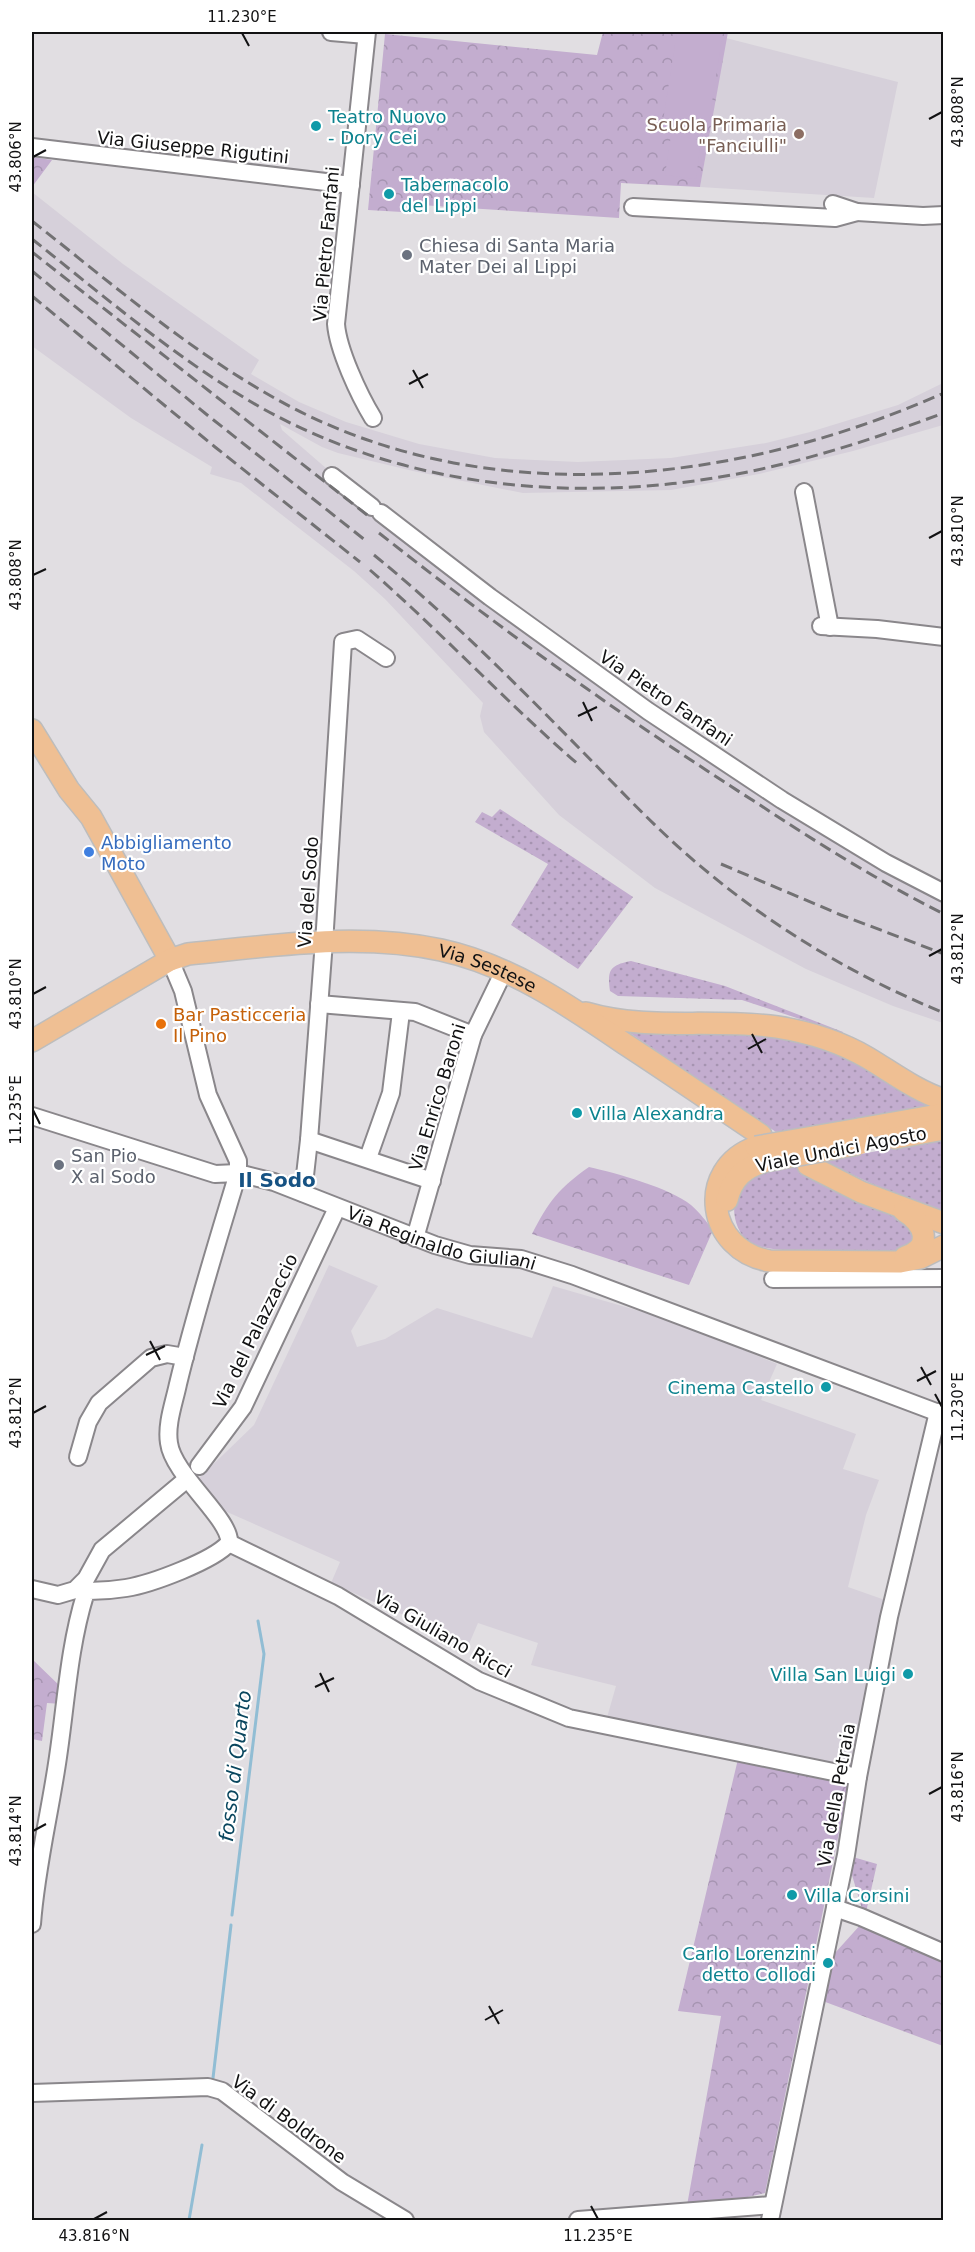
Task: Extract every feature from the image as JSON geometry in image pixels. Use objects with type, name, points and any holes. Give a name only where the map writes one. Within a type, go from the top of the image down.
[{"type":"main road","points":[[35,742],[91,817],[110,849],[123,879],[170,960]]},
{"type":"main road","name":"Via Sestese","points":[[33,1037],[170,960],[188,954],[324,942],[378,942],[424,947],[459,955],[504,971],[532,984],[574,1009],[761,1148]]},
{"type":"main road","points":[[574,1009],[609,1018],[645,1022],[777,1027],[814,1035],[851,1049],[912,1088],[944,1101]]},
{"type":"main road","name":"Viale Undici Agosto","points":[[859,1137],[944,1114]]},
{"type":"main road","name":"Viale Undici Agosto","points":[[944,1129],[761,1148],[754,1164],[744,1171],[730,1188],[726,1216],[733,1242],[750,1255],[770,1261],[907,1262],[944,1246]]},
{"type":"main road","points":[[808,1165],[861,1192],[944,1222]]},
{"type":"main road","name":"Viale Undici Agosto","points":[[887,1261],[915,1253],[920,1248],[923,1239],[919,1221],[894,1205]]},
{"type":"street","points":[[331,32],[367,33]]},
{"type":"street","name":"Via Pietro Fanfani","points":[[367,33],[336,330],[356,384],[373,418]]},
{"type":"street","name":"Via Giuseppe Rigutini","points":[[32,147],[351,185]]},
{"type":"street","points":[[833,204],[857,212],[944,215]]},
{"type":"street","points":[[633,207],[835,218],[857,212]]},
{"type":"street","name":"Via Pietro Fanfani","points":[[332,476],[490,597],[648,711],[782,800],[886,863],[944,893]]},
{"type":"street","points":[[804,492],[825,626],[944,637]]},
{"type":"street","name":"Via del Sodo","points":[[303,1194],[324,942],[343,642],[357,639],[386,658]]},
{"type":"street","points":[[32,1924],[75,1640],[86,1595],[89,1591],[126,1588],[141,1584],[193,1565],[229,1543],[229,1536],[223,1525],[187,1479],[172,1455],[168,1436],[185,1358],[238,1173],[238,1161],[208,1095],[183,991],[170,960]]},
{"type":"street","name":"Via Enrico Baroni","points":[[415,1238],[473,1035],[504,971]]},
{"type":"street","points":[[319,1004],[426,1015],[473,1035]]},
{"type":"street","points":[[368,1158],[391,1093],[400,1012]]},
{"type":"street","name":"Via Reginaldo Giuliani","points":[[32,1116],[214,1174],[238,1173],[262,1178],[337,1209],[461,1253],[521,1259],[573,1275],[940,1414]]},
{"type":"street","points":[[309,1140],[432,1181]]},
{"type":"street","name":"Via del Palazzaccio","points":[[199,1466],[243,1407],[337,1209]]},
{"type":"street","points":[[773,1279],[944,1278]]},
{"type":"street","points":[[78,1457],[87,1422],[99,1403],[152,1358],[167,1354],[185,1358]]},
{"type":"street","name":"Via della Petraia","points":[[771,2213],[846,1855],[858,1777],[890,1617],[940,1414]]},
{"type":"street","points":[[32,1589],[58,1595],[75,1590],[86,1579],[102,1550],[187,1479]]},
{"type":"street","name":"Via Giuliano Ricci","points":[[229,1543],[338,1596],[479,1681],[569,1718],[858,1777]]},
{"type":"street","points":[[834,1908],[861,1917],[944,1953]]},
{"type":"street","name":"Via di Boldrone","points":[[32,2093],[208,2087],[222,2091],[342,2182],[405,2220]]},
{"type":"street","points":[[578,2220],[771,2213]]},
{"type":"shaded area","name":"Scuola Primaria \"Fanciulli\"","points":[[726,38],[898,82],[874,198],[700,187]]},
{"type":"shaded area","points":[[32,192],[123,264],[259,360],[251,374],[299,402],[346,422],[419,444],[495,458],[578,462],[671,458],[766,443],[810,432],[898,405],[943,383],[943,425],[853,451],[759,474],[671,490],[523,493],[338,453],[280,424],[282,430],[364,501],[565,649],[780,793],[943,893],[943,1023],[893,1006],[806,969],[655,888],[559,815],[484,732],[480,716],[483,703],[385,599],[354,571],[241,483],[210,474],[212,467],[131,418],[32,346]]},
{"type":"shaded area","points":[[329,1265],[378,1286],[351,1331],[357,1347],[385,1339],[437,1308],[532,1338],[553,1286],[674,1321],[777,1364],[761,1400],[856,1434],[843,1469],[879,1480],[866,1515],[848,1587],[885,1600],[849,1779],[604,1728],[616,1686],[531,1665],[538,1643],[478,1623],[469,1644],[331,1583],[340,1562],[218,1508],[197,1480],[254,1425]]},
{"type":"green space","points":[[603,32],[728,32],[700,187],[621,183],[619,218],[405,204],[402,212],[368,210],[385,34],[597,55]]},
{"type":"green space","points":[[677,32],[723,32],[707,134],[662,127]]},
{"type":"green space","points":[[671,135],[701,140],[696,179],[665,175]]},
{"type":"green space","points":[[32,157],[52,160],[32,187]]},
{"type":"green space","points":[[500,809],[633,897],[578,969],[511,925],[548,864],[475,822],[482,812],[492,817]]},
{"type":"green space","points":[[631,961],[725,986],[843,1032],[841,1036],[809,1022],[742,1000],[618,996],[610,991],[610,973],[618,964]]},
{"type":"green space","points":[[621,1027],[739,1030],[810,1041],[845,1054],[936,1105],[776,1132]]},
{"type":"green space","points":[[943,1139],[943,1211],[898,1196],[823,1161]]},
{"type":"green space","points":[[589,1167],[657,1187],[682,1199],[703,1217],[713,1230],[689,1285],[532,1234],[556,1196]]},
{"type":"green space","points":[[797,1167],[845,1195],[908,1221],[917,1235],[908,1250],[803,1251],[781,1250],[751,1243],[736,1223],[734,1204],[738,1189],[760,1174]]},
{"type":"green space","points":[[32,1659],[63,1689],[62,1704],[47,1703],[42,1741],[32,1739]]},
{"type":"green space","points":[[738,1759],[849,1784],[765,2193],[686,2211],[721,2016],[678,2011]]},
{"type":"green space","points":[[846,1855],[877,1864],[866,1912],[863,1912]]},
{"type":"green space","points":[[862,1923],[943,1960],[943,2046],[820,2000],[826,1963]]},
{"type":"waterway","name":"fosso di Quarto","points":[[232,1915],[264,1654],[258,1621]]},
{"type":"waterway","name":"fosso di Quarto","points":[[213,2078],[231,1925]]},
{"type":"waterway","name":"fosso di Quarto","points":[[189,2220],[202,2145]]},
{"type":"railway","points":[[32,221],[157,320],[256,387],[291,407],[369,441],[450,462],[533,473],[618,473],[702,465],[785,448],[866,424],[944,393]]},
{"type":"railway","points":[[32,239],[171,348],[260,407],[321,437],[385,460],[451,476],[518,485],[586,488],[653,485],[721,477],[827,452],[944,413]]},
{"type":"railway","points":[[32,252],[371,518]]},
{"type":"railway","points":[[32,271],[206,414],[365,540]]},
{"type":"railway","points":[[32,296],[215,447],[360,562]]},
{"type":"railway","points":[[379,533],[519,640],[662,741],[827,848],[944,914]]},
{"type":"railway","points":[[374,555],[481,650],[644,814],[710,874],[764,915],[821,952],[881,985],[944,1013]]},
{"type":"railway","points":[[370,570],[579,765]]},
{"type":"railway","points":[[721,864],[841,915],[944,954]]},
{"type":"place","name":"Teatro Nuovo - Dory Cei","points":[[316,126]]},
{"type":"place","name":"Scuola Primaria \"Fanciulli\"","points":[[799,134]]},
{"type":"place","name":"Tabernacolo del Lippi","points":[[389,194]]},
{"type":"place","name":"Chiesa di Santa Maria Mater Dei al Lippi","points":[[407,255]]},
{"type":"place","name":"Abbigliamento Moto","points":[[89,852]]},
{"type":"place","name":"Bar Pasticceria Il Pino","points":[[161,1024]]},
{"type":"place","name":"Villa Alexandra","points":[[577,1113]]},
{"type":"place","name":"San Pio X al Sodo","points":[[59,1165]]},
{"type":"place","name":"Cinema Castello","points":[[826,1387]]},
{"type":"place","name":"Villa San Luigi","points":[[908,1674]]},
{"type":"place","name":"Villa Corsini","points":[[792,1895]]},
{"type":"place","name":"Carlo Lorenzini detto Collodi","points":[[828,1963]]},
{"type":"district","name":"Il Sodo","points":[[277,1180]]}]
